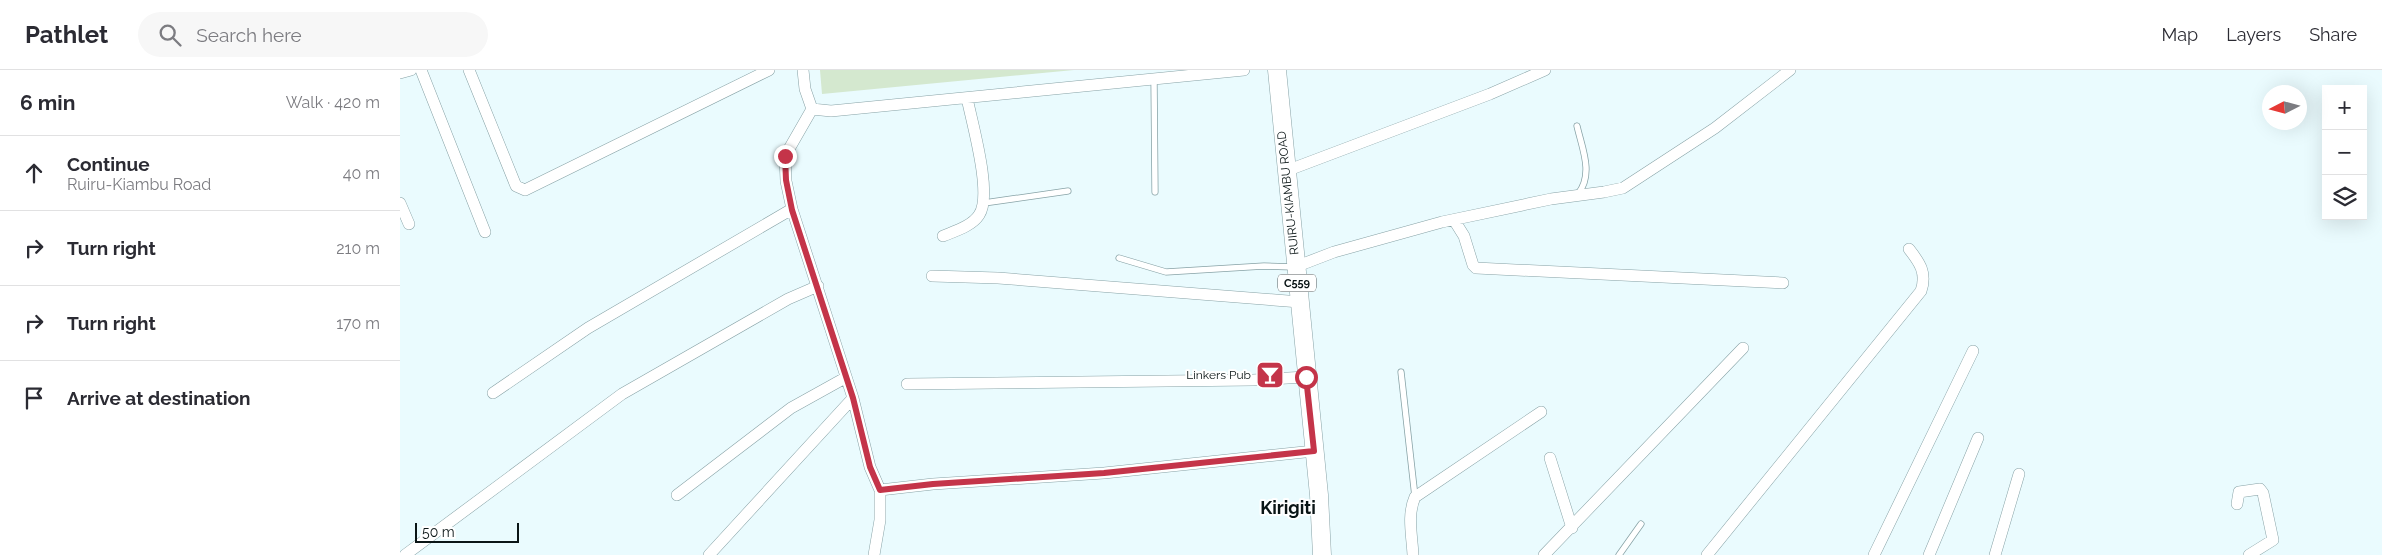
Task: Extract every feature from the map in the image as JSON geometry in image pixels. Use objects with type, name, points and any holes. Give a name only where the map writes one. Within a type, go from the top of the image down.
[{"type":"main road","name":"RUIRU-KIAMBU ROAD","points":[[1276,70],[1319,495]]},
{"type":"main road","name":"C559","points":[[1319,495],[1322,555]]},
{"type":"main road","name":"C559","points":[[1319,495],[1336,555]]},
{"type":"street","points":[[400,73],[411,70]]},
{"type":"street","points":[[421,70],[485,232]]},
{"type":"street","points":[[469,70],[516,186],[525,190],[769,70]]},
{"type":"street","points":[[803,70],[805,89],[812,109],[785,156],[786,180],[792,210],[853,398],[870,467],[880,490],[880,520],[874,555]]},
{"type":"street","points":[[812,109],[831,111],[1244,70]]},
{"type":"street","points":[[1286,171],[1490,94],[1545,70]]},
{"type":"street","points":[[1296,267],[1334,252],[1454,220],[1551,199],[1604,192],[1630,183],[1715,128],[1790,70]]},
{"type":"street","points":[[943,236],[973,221],[979,216],[984,203],[984,180],[967,98]]},
{"type":"street","points":[[400,203],[409,224]]},
{"type":"street","points":[[493,393],[588,328],[792,210]]},
{"type":"street","points":[[1454,220],[1464,236],[1473,265],[1476,268],[1783,283]]},
{"type":"street","points":[[1707,555],[1921,291],[1925,280],[1924,273],[1920,262],[1909,249]]},
{"type":"street","points":[[932,276],[998,278],[1300,302]]},
{"type":"street","points":[[405,555],[622,394],[788,299],[818,286]]},
{"type":"street","points":[[1544,555],[1743,348]]},
{"type":"street","points":[[1874,555],[1973,351]]},
{"type":"street","points":[[907,384],[1253,380],[1306,377]]},
{"type":"street","points":[[677,495],[759,430],[791,408],[845,378]]},
{"type":"street","points":[[710,555],[853,398]]},
{"type":"street","points":[[1413,555],[1410,519],[1411,506],[1416,497],[1541,412]]},
{"type":"street","points":[[1929,555],[1978,438]]},
{"type":"street","points":[[880,490],[933,484],[1104,473],[1314,451]]},
{"type":"street","points":[[1550,458],[1572,528]]},
{"type":"street","points":[[1995,555],[2019,474]]},
{"type":"street","points":[[2237,504],[2239,492],[2260,489],[2263,493],[2273,540],[2249,555]]},
{"type":"lane","points":[[1154,79],[1155,192]]},
{"type":"lane","points":[[1577,126],[1586,169],[1586,180],[1577,196]]},
{"type":"lane","points":[[984,203],[1068,191]]},
{"type":"lane","points":[[1119,258],[1166,272],[1264,266],[1296,267]]},
{"type":"lane","points":[[1401,372],[1411,475],[1416,497]]},
{"type":"lane","points":[[1619,555],[1642,524]]},
{"type":"green space","points":[[820,70],[1074,70],[822,94]]},
{"type":"place","name":"Linkers Pub","points":[[1270,375]]},
{"type":"district","name":"Kirigiti","points":[[1288,508]]},
{"type":"route","points":[[785,156],[786,180],[792,210],[853,398],[870,467],[880,490],[933,484],[1104,473],[1314,451],[1306,377]]}]
